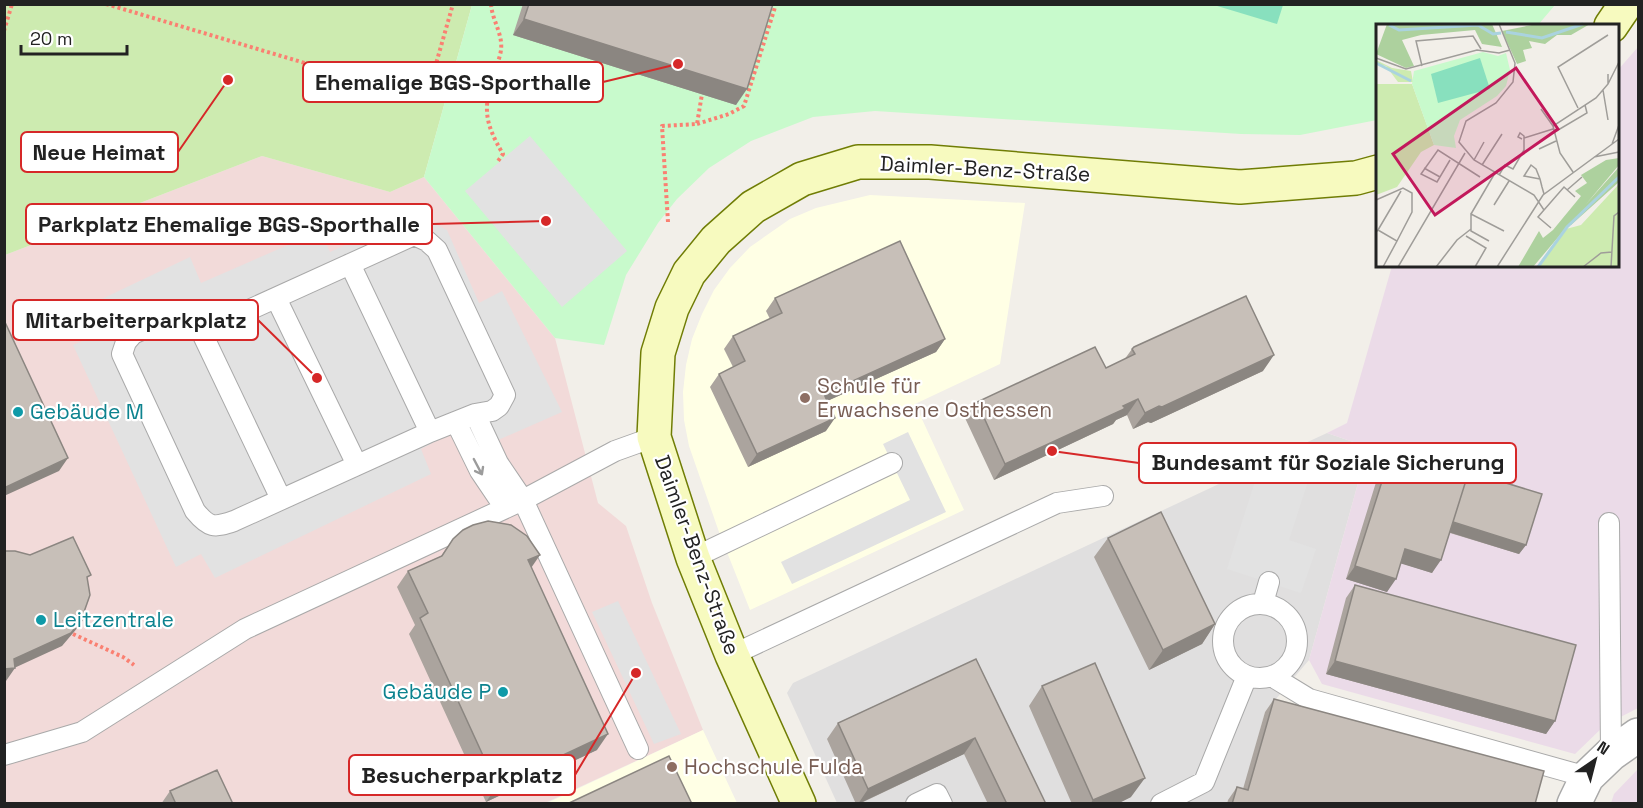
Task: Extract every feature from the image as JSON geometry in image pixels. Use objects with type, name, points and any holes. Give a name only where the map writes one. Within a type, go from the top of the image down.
[{"type":"street","points":[[1612,24],[1626,4]]},
{"type":"street","name":"Daimler-Benz-Straße","points":[[799,804],[732,655],[693,558],[654,437],[658,353],[672,308],[689,273],[716,240],[753,207],[802,179],[858,162],[930,162],[1240,187],[1356,178],[1376,172]]},
{"type":"street","points":[[1580,790],[1611,754],[1638,735]]},
{"type":"lane","points":[[414,235],[427,241],[436,250],[505,395],[499,406],[492,411],[475,414],[430,432],[218,526],[206,523],[195,511],[122,354],[126,342],[134,334],[173,316],[187,316],[218,324],[350,264],[414,235]]},
{"type":"lane","points":[[350,264],[430,432]]},
{"type":"lane","points":[[276,298],[357,465]]},
{"type":"lane","points":[[187,316],[199,327],[281,499]]},
{"type":"lane","points":[[475,414],[498,463],[524,500],[638,749]]},
{"type":"lane","points":[[456,422],[480,471],[505,508]]},
{"type":"lane","points":[[4,755],[82,732],[245,629],[524,500],[615,451],[654,437]]},
{"type":"lane","points":[[693,558],[892,463]]},
{"type":"lane","points":[[732,655],[1058,503],[1103,496]]},
{"type":"lane","points":[[1609,523],[1611,754]]},
{"type":"lane","points":[[1263,603],[1269,582]]},
{"type":"lane","points":[[1263,603],[1275,606],[1286,613],[1294,623],[1298,635],[1298,648],[1293,660],[1284,670],[1273,677],[1260,679],[1247,676],[1235,669],[1227,658],[1223,645],[1224,632],[1229,619],[1239,609],[1251,604],[1263,603]]},
{"type":"lane","points":[[1203,804],[1204,782],[1247,676]]},
{"type":"lane","points":[[1273,677],[1309,699],[1580,790]]},
{"type":"lane","points":[[1161,804],[1204,782]]},
{"type":"lane","points":[[916,804],[937,794],[942,804]]},
{"type":"path","points":[[4,31],[12,4]]},
{"type":"path","points":[[106,4],[426,99],[453,4]]},
{"type":"path","points":[[491,4],[501,50],[488,97],[487,114],[490,131],[503,154],[498,160]]},
{"type":"path","points":[[668,222],[662,126],[697,124],[729,114],[744,106],[776,4]]},
{"type":"path","points":[[697,124],[702,94]]},
{"type":"path","points":[[73,634],[123,657],[156,686]]},
{"type":"shaded area","points":[[1638,47],[1638,708],[1605,725],[1575,754],[1322,684],[1309,660],[1368,447],[1327,433],[1347,423],[1392,267],[1619,267],[1619,69]]},
{"type":"shaded area","points":[[530,136],[627,251],[562,307],[465,191]]},
{"type":"shaded area","points":[[262,156],[390,192],[424,177],[555,338],[598,503],[626,526],[652,603],[703,730],[545,803],[5,804],[5,255]]},
{"type":"shaded area","name":"Schule für Erwachsene Osthessen","points":[[870,195],[1025,203],[1000,364],[915,404],[964,510],[750,610],[719,532],[689,446],[684,420],[683,392],[692,339],[714,290],[730,268],[750,247],[790,219],[816,208]]},
{"type":"shaded area","points":[[421,217],[447,230],[479,303],[502,291],[562,412],[466,454],[455,431],[421,449],[431,474],[215,578],[201,554],[176,567],[73,345],[97,335],[87,306],[190,257],[201,283],[320,231],[330,252],[400,220]]},
{"type":"shaded area","points":[[908,432],[946,512],[792,584],[781,562],[910,500],[883,444]]},
{"type":"shaded area","points":[[1327,433],[1368,447],[1309,660],[1265,712],[1240,803],[837,803],[787,693],[793,683],[1251,469],[1260,442],[1288,451]]},
{"type":"shaded area","points":[[1265,450],[1313,466],[1289,540],[1316,549],[1301,593],[1227,569]]},
{"type":"shaded area","points":[[618,601],[681,734],[654,744],[592,612]]},
{"type":"shaded area","name":"Hochschule Fulda","points":[[703,730],[737,803],[545,804]]},
{"type":"shaded area","points":[[1638,769],[1638,803],[1611,803],[1614,794]]},
{"type":"green space","points":[[5,5],[472,5],[424,177],[390,192],[262,156],[5,255]]},
{"type":"green space","points":[[472,5],[1555,5],[1539,24],[1376,24],[1376,120],[1300,135],[1241,134],[875,111],[813,117],[751,141],[709,168],[677,199],[658,223],[626,275],[604,345],[555,338],[424,177]]},
{"type":"green space","points":[[1214,5],[1283,5],[1277,24]]},
{"type":"building","points":[[529,4],[773,4],[747,89],[524,19]]},
{"type":"building","points":[[900,241],[945,339],[824,394],[835,418],[757,454],[719,374],[745,361],[733,336],[782,313],[775,298]]},
{"type":"building","points":[[1246,296],[1274,355],[1145,413],[1138,399],[1123,406],[1125,408],[1122,410],[1005,464],[977,402],[1095,347],[1106,368],[1135,354],[1132,349],[1134,347]]},
{"type":"building","name":"Gebäude M","points":[[4,320],[68,458],[4,488]]},
{"type":"building","points":[[1392,450],[1468,474],[1441,560],[1405,549],[1396,579],[1355,566]]},
{"type":"building","points":[[1467,471],[1542,494],[1526,545],[1453,522]]},
{"type":"building","points":[[1161,512],[1215,624],[1163,650],[1108,538]]},
{"type":"building","name":"Gebäude P","points":[[488,521],[511,525],[527,536],[540,555],[528,560],[608,734],[497,786],[420,618],[428,613],[408,571],[442,556],[453,539],[463,530]]},
{"type":"building","name":"Leitzentrale","points":[[73,537],[91,575],[87,577],[90,595],[84,612],[88,613],[71,633],[14,659],[15,668],[4,669],[4,551],[30,555]]},
{"type":"building","points":[[1355,585],[1576,645],[1555,721],[1335,661]]},
{"type":"building","points":[[976,659],[1046,804],[1007,804],[975,738],[868,789],[838,723]]},
{"type":"building","points":[[1095,663],[1145,778],[1093,800],[1042,686]]},
{"type":"building","points":[[1274,699],[1544,771],[1535,804],[1232,804],[1237,787],[1248,790]]},
{"type":"building","points":[[669,756],[692,804],[567,804]]},
{"type":"building","points":[[217,770],[233,804],[176,804],[170,791]]},
{"type":"place","name":"Ehemalige BGS-Sporthalle","points":[[678,64]]},
{"type":"place","name":"Neue Heimat","points":[[228,80]]},
{"type":"place","name":"Parkplatz Ehemalige BGS-Sporthalle","points":[[546,221]]},
{"type":"place","name":"Mitarbeiterparkplatz","points":[[317,378]]},
{"type":"place","name":"Schule für Erwachsene Osthessen","points":[[805,398]]},
{"type":"place","name":"Gebäude M","points":[[18,412]]},
{"type":"place","name":"Bundesamt für Soziale Sicherung","points":[[1052,451]]},
{"type":"place","name":"Leitzentrale","points":[[41,620]]},
{"type":"place","name":"Besucherparkplatz","points":[[636,673]]},
{"type":"place","name":"Gebäude P","points":[[503,692]]},
{"type":"place","name":"Hochschule Fulda","points":[[672,767]]}]
